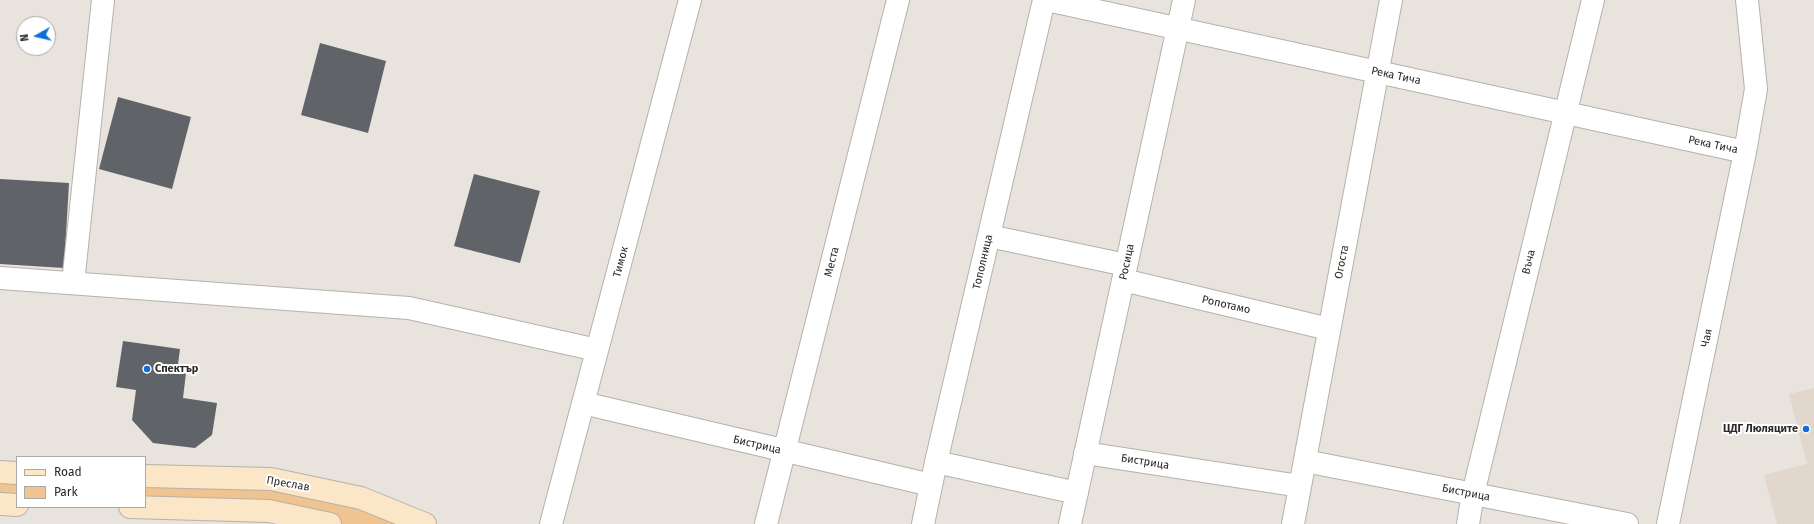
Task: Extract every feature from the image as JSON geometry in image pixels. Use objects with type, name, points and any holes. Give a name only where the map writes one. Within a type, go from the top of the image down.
[{"type":"main road","points":[[0,472],[16,472]]},
{"type":"main road","name":"Преслав","points":[[146,476],[271,479],[361,498],[425,524]]},
{"type":"main road","points":[[0,504],[16,504]]},
{"type":"main road","points":[[146,507],[269,511],[330,524]]},
{"type":"street","points":[[73,283],[103,0]]},
{"type":"street","name":"Тимок","points":[[551,524],[690,0]]},
{"type":"street","name":"Места","points":[[766,524],[898,0]]},
{"type":"street","name":"Тополница","points":[[923,524],[930,485],[1044,0]]},
{"type":"street","name":"Река Тича","points":[[1047,0],[1745,152]]},
{"type":"street","name":"Росица","points":[[1070,524],[1184,0]]},
{"type":"street","name":"Огоста","points":[[1293,524],[1391,0]]},
{"type":"street","name":"Въча","points":[[1468,524],[1473,494],[1593,0]]},
{"type":"street","name":"Чая","points":[[1668,524],[1745,152],[1756,89],[1747,0]]},
{"type":"street","name":"Ропотамо","points":[[989,236],[1329,329]]},
{"type":"street","points":[[0,278],[409,308],[597,350]]},
{"type":"street","name":"Бистрица","points":[[583,404],[930,485]]},
{"type":"street","name":"Бистрица","points":[[1085,453],[1300,486]]},
{"type":"street","name":"Бистрица","points":[[1304,461],[1627,524]]},
{"type":"street","points":[[936,462],[1076,494]]},
{"type":"shaded area","name":"ЦДГ Люляците","points":[[1814,388],[1814,524],[1777,524],[1764,475],[1807,464],[1789,394]]},
{"type":"green space","points":[[0,473],[16,473],[16,505],[0,504]]},
{"type":"green space","points":[[146,476],[271,479],[425,524],[330,524],[146,507]]},
{"type":"building","points":[[320,43],[386,61],[368,133],[301,115]]},
{"type":"building","points":[[118,97],[191,117],[172,189],[99,169]]},
{"type":"building","points":[[474,174],[540,191],[520,263],[454,246]]},
{"type":"building","points":[[0,179],[69,183],[64,268],[0,264]]},
{"type":"building","points":[[123,341],[180,349],[177,372],[186,373],[183,398],[217,403],[212,435],[195,448],[153,443],[132,420],[136,390],[116,387]]},
{"type":"place","name":"Спектър","points":[[147,369]]},
{"type":"place","name":"ЦДГ Люляците","points":[[1806,429]]}]
